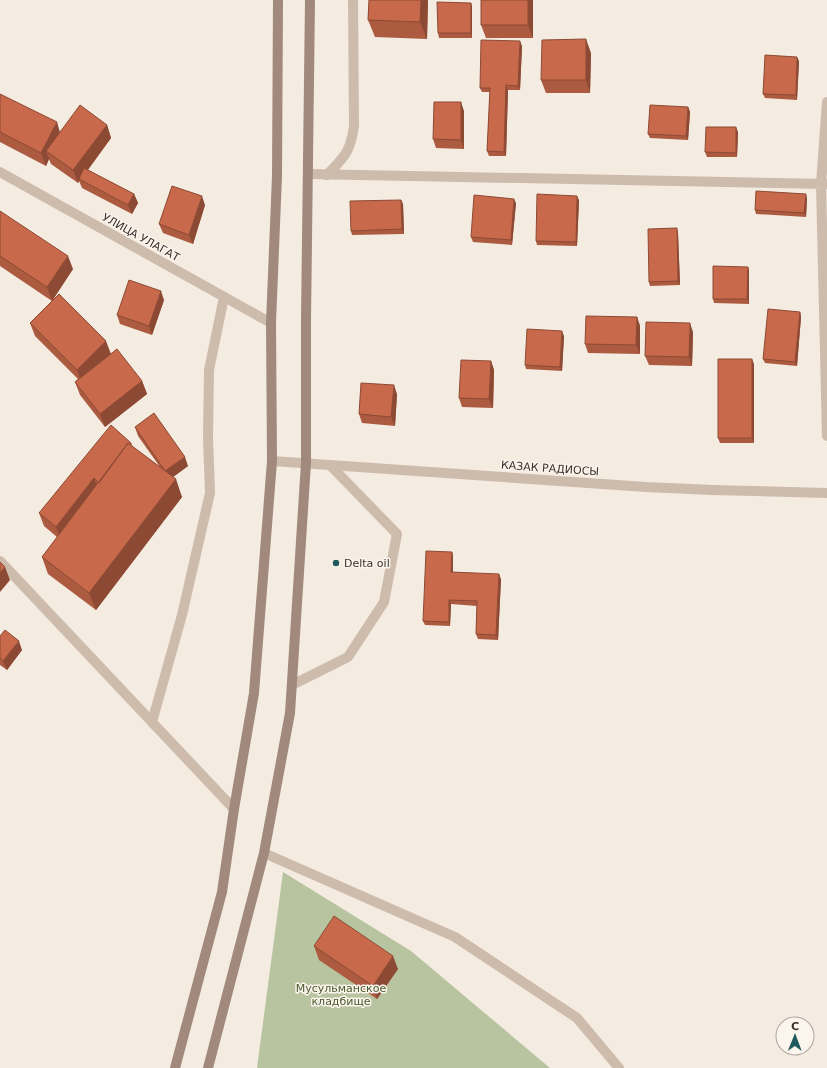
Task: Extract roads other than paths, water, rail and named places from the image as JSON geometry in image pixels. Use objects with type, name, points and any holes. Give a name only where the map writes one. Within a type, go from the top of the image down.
[{"type":"main road","points":[[175,1068],[222,892],[234,809],[254,693],[272,461],[271,323],[277,176],[278,0]]},
{"type":"main road","points":[[208,1068],[264,853],[290,713],[306,463],[306,320],[310,0]]},
{"type":"street","points":[[326,175],[345,157],[352,143],[354,126],[353,0]]},
{"type":"street","points":[[827,102],[824,184],[827,436]]},
{"type":"street","name":"УЛИЦА УЛАГАТ","points":[[0,172],[271,323]]},
{"type":"street","points":[[309,174],[824,184]]},
{"type":"street","points":[[152,722],[182,615],[210,493],[208,438],[210,370],[224,297]]},
{"type":"street","name":"КАЗАК РАДИОСЫ","points":[[272,461],[690,489],[827,493]]},
{"type":"street","points":[[292,685],[348,657],[384,602],[397,534],[330,465]]},
{"type":"street","points":[[0,561],[234,809]]},
{"type":"street","points":[[264,853],[455,937],[577,1018],[619,1068]]},
{"type":"place","name":"Delta oil","points":[[336,563]]},
{"type":"park label","name":"Мусульманское кладбище","points":[[341,994]]}]
